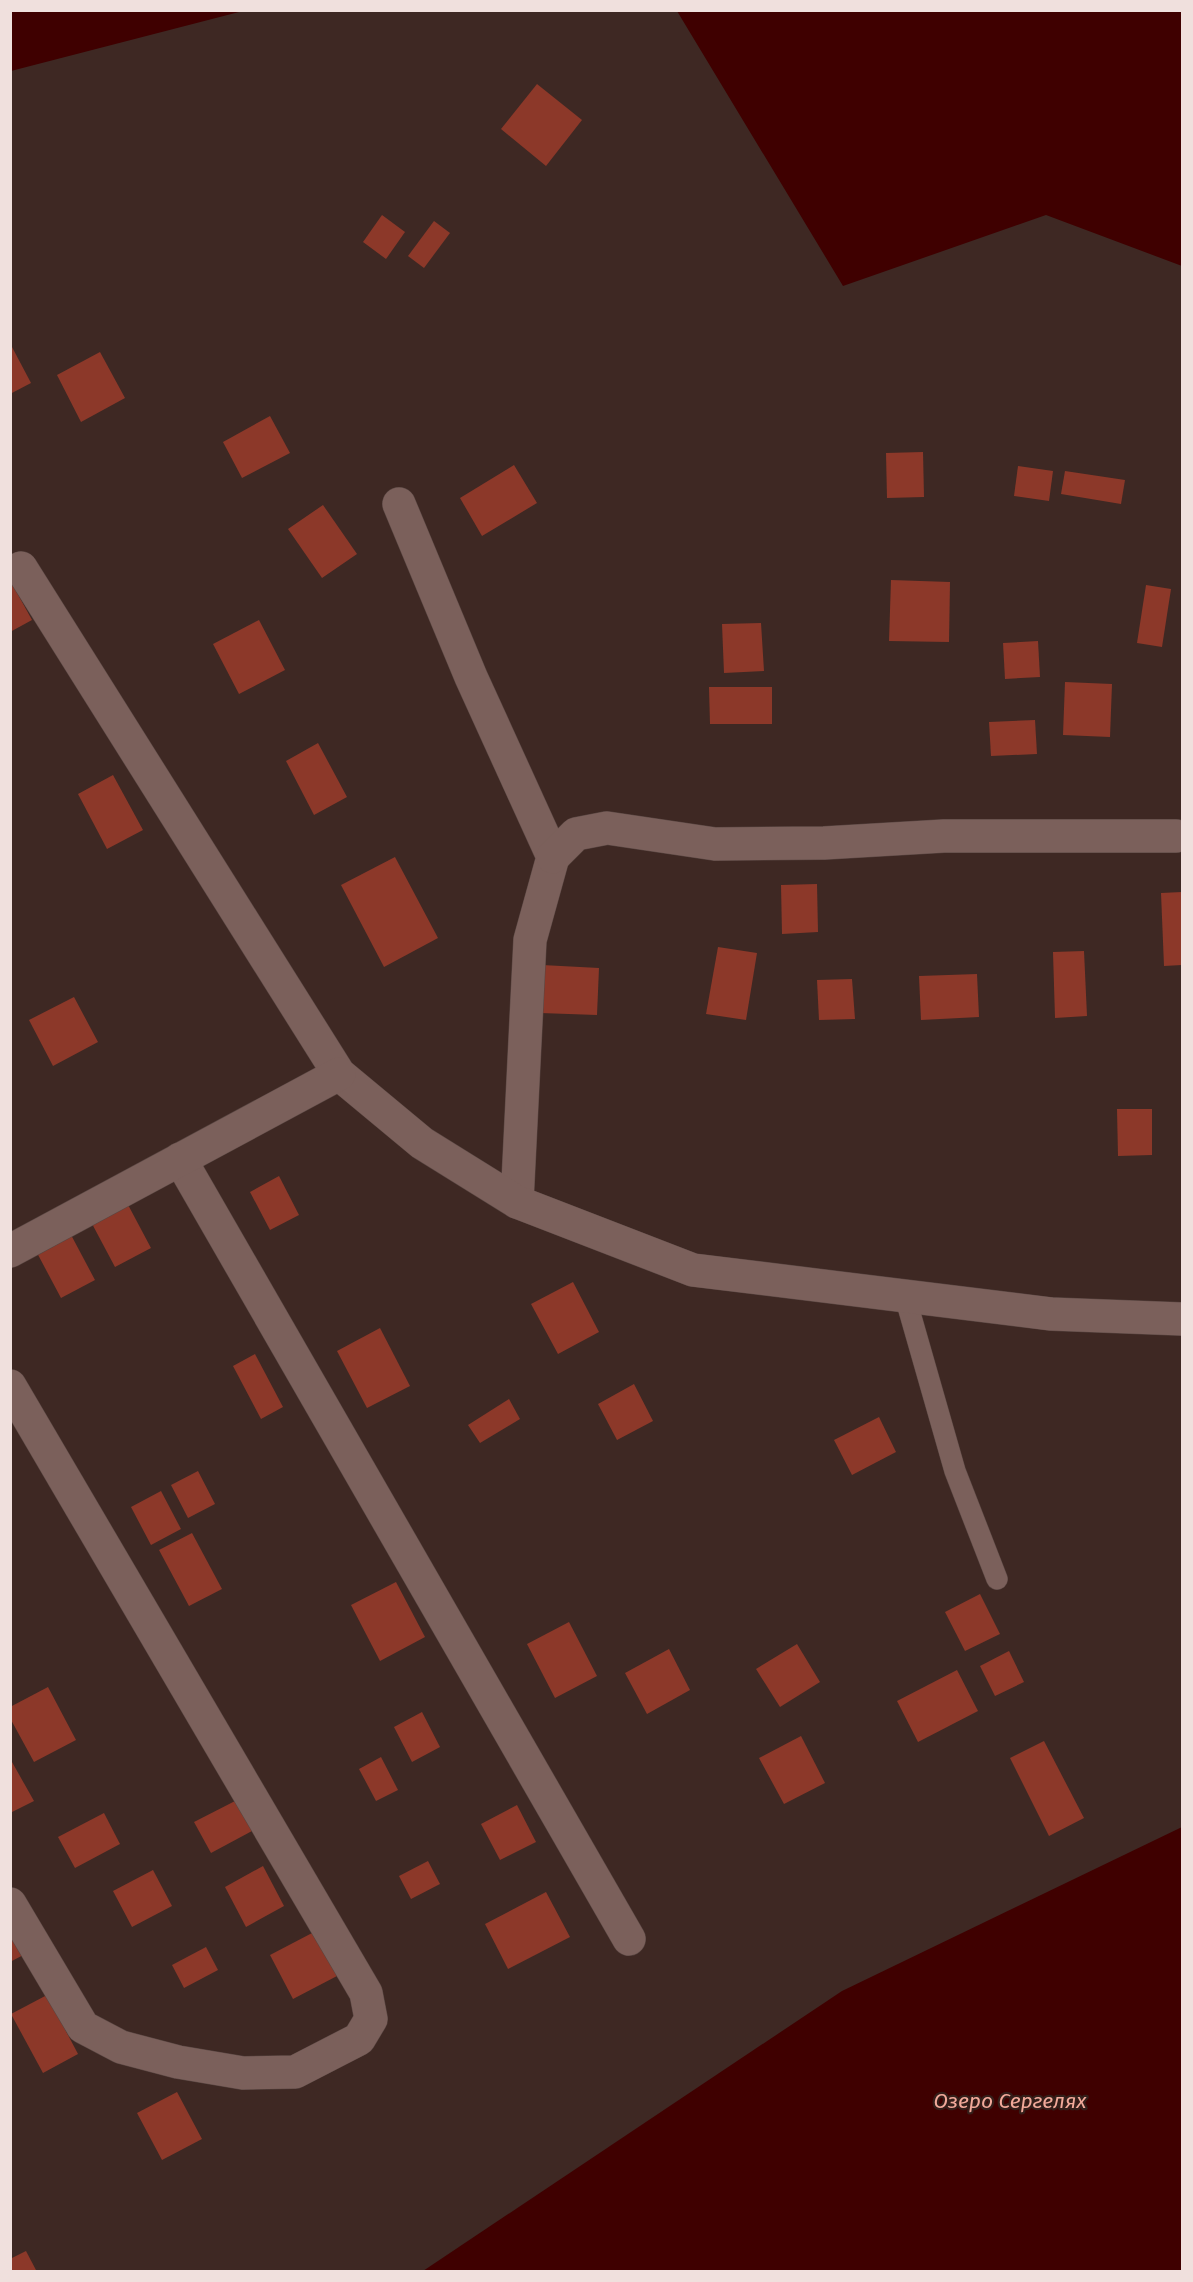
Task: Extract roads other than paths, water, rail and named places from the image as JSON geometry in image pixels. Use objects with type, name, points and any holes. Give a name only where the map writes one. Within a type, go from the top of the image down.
[{"type":"street","points":[[399,504],[471,677],[553,857]]},
{"type":"street","points":[[21,568],[339,1074],[422,1143],[517,1202],[693,1270],[1051,1314],[1182,1319]]},
{"type":"street","points":[[517,1202],[530,940],[553,857],[576,834],[607,828],[715,844],[824,843],[944,836],[1176,836]]},
{"type":"street","points":[[10,1251],[339,1074]]},
{"type":"street","points":[[180,1159],[629,1939]]},
{"type":"street","points":[[10,1386],[366,1993],[371,2019],[359,2038],[295,2072],[243,2073],[121,2047],[83,2027],[10,1904]]},
{"type":"lane","points":[[905,1296],[955,1471],[997,1579]]},
{"type":"water","points":[[11,10],[243,10],[243,11],[11,71]]},
{"type":"water","points":[[677,11],[1182,11],[1182,266],[1046,215],[843,286]]},
{"type":"water","name":"Озеро Сергелях","points":[[1182,1827],[1182,2271],[423,2271],[842,1991]]}]
